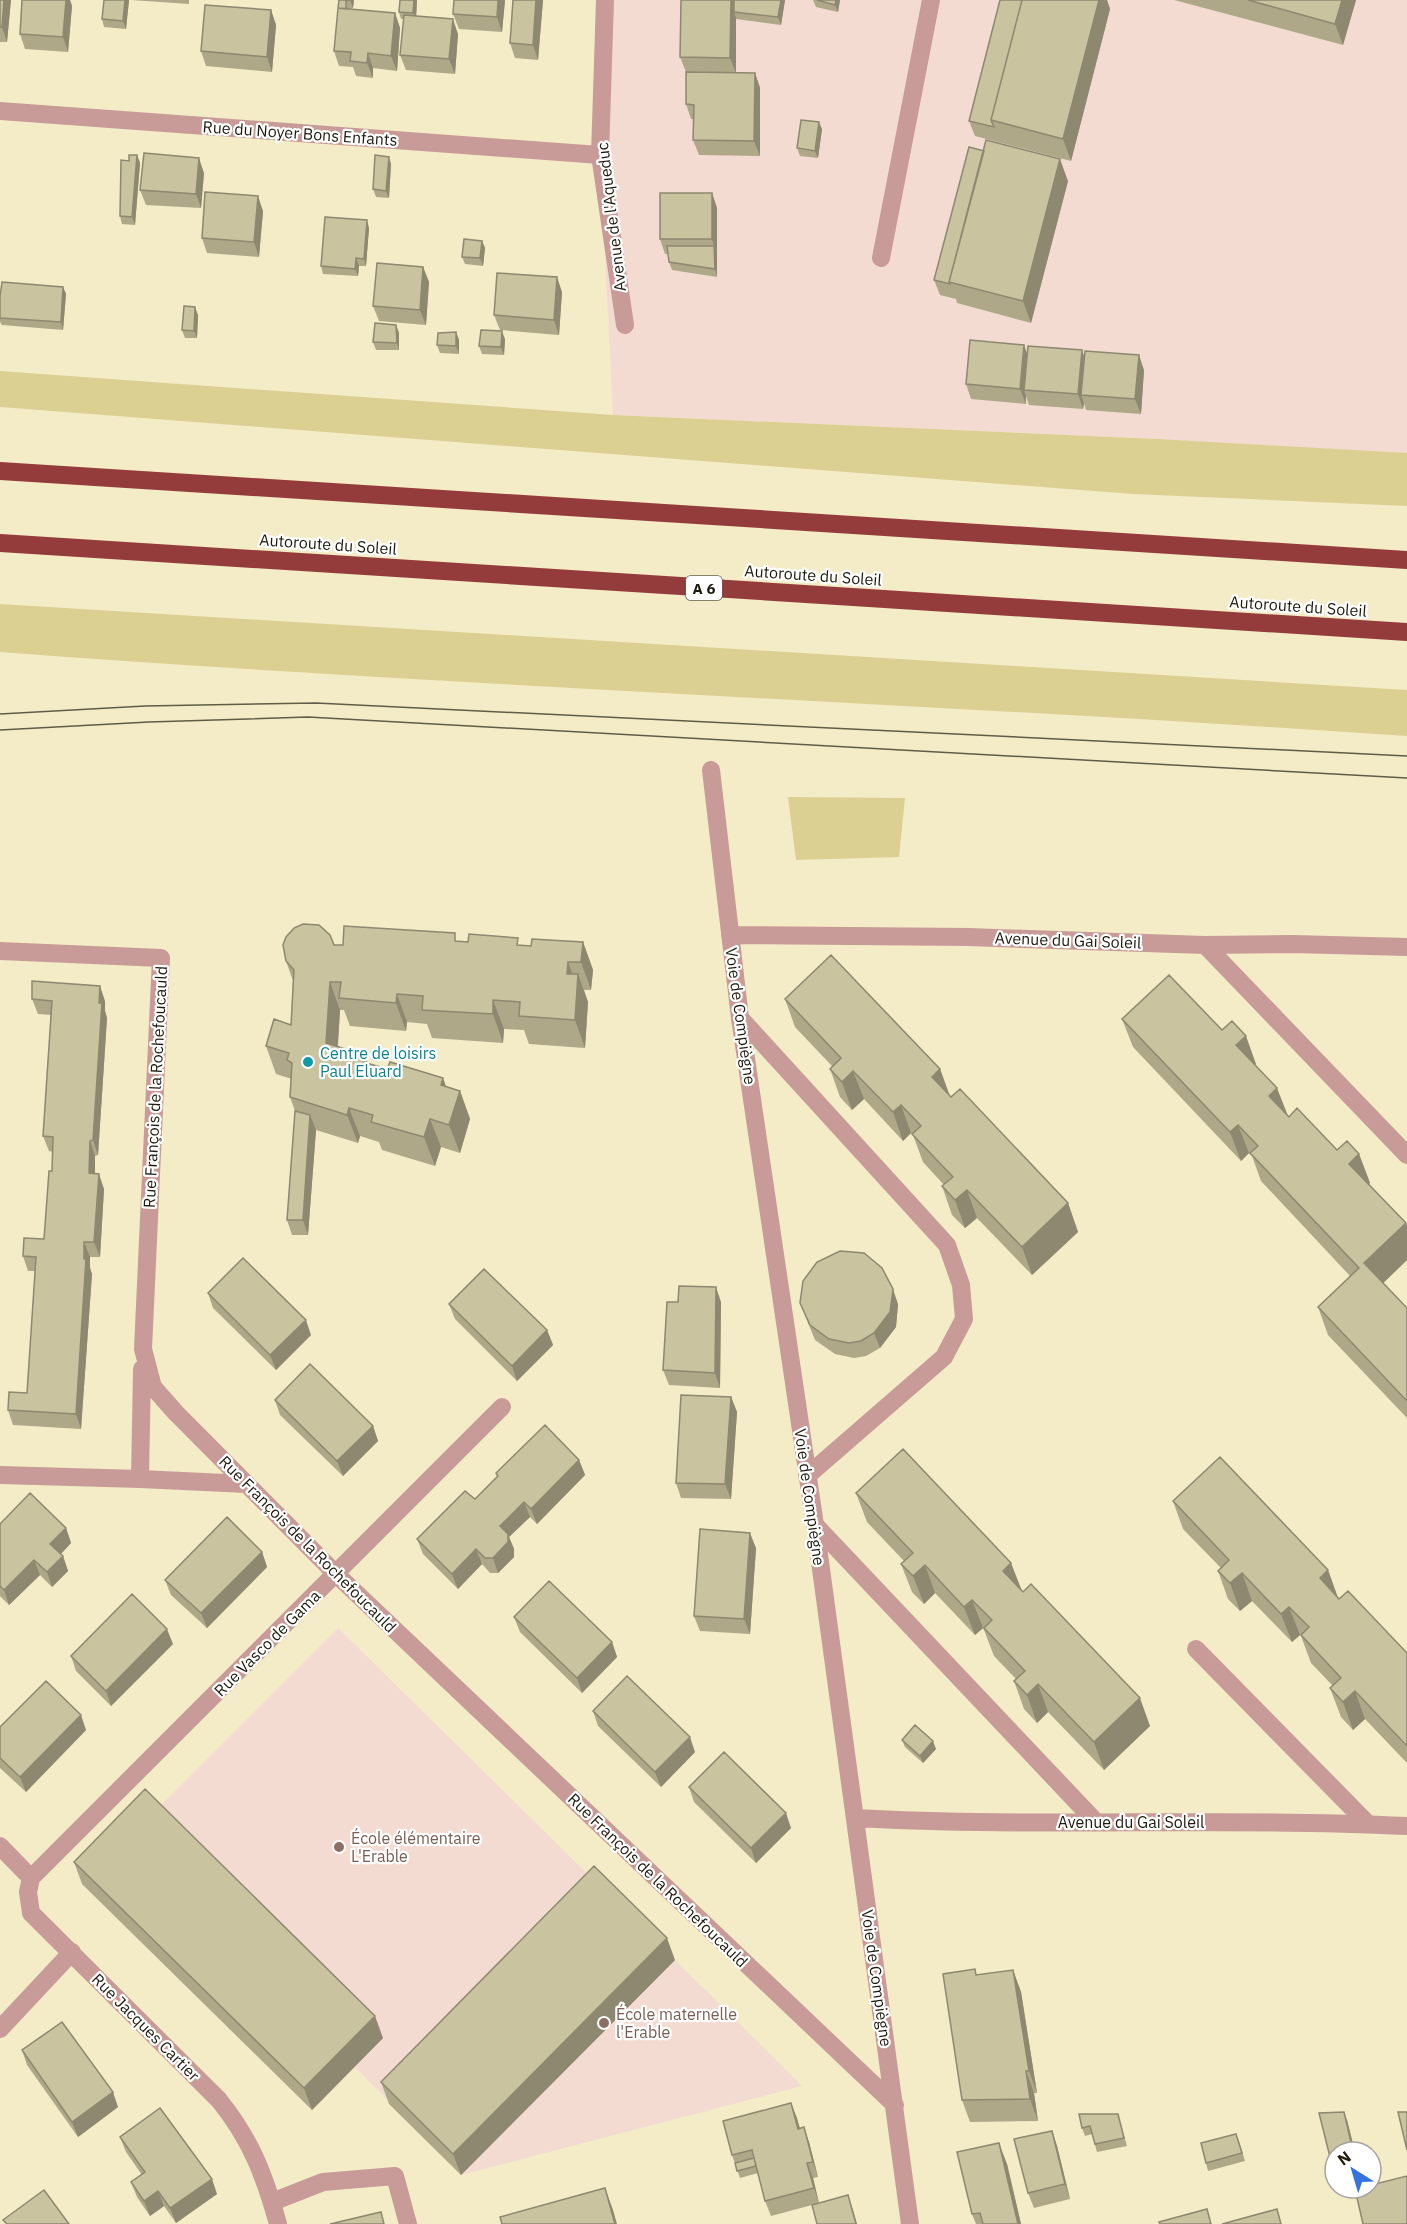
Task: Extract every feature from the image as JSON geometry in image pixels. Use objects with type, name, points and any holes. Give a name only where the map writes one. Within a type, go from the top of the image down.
[{"type":"highway","points":[[0,471],[1407,560]]},
{"type":"highway","name":"Autoroute du Soleil","points":[[0,543],[1407,632]]},
{"type":"street","name":"Avenue de l'Aqueduc","points":[[605,0],[600,155],[625,325]]},
{"type":"street","points":[[881,258],[931,0]]},
{"type":"street","name":"Rue du Noyer Bons Enfants","points":[[0,111],[600,155]]},
{"type":"street","name":"Voie de Compiègne","points":[[711,770],[740,1018],[815,1525],[910,2224]]},
{"type":"street","name":"Avenue du Gai Soleil","points":[[730,935],[968,937],[1205,945],[1293,944],[1407,947]]},
{"type":"street","points":[[1205,945],[1407,1155]]},
{"type":"street","name":"Rue François de la Rochefoucauld","points":[[0,951],[161,958],[143,1349],[153,1387],[336,1574],[895,2105]]},
{"type":"street","points":[[740,1018],[947,1245],[960,1285],[964,1320],[944,1357],[807,1476]]},
{"type":"street","points":[[140,1479],[143,1349]]},
{"type":"street","name":"Rue Vasco de Gama","points":[[31,1878],[502,1407]]},
{"type":"street","points":[[0,1475],[247,1484]]},
{"type":"street","points":[[815,1525],[1095,1821]]},
{"type":"street","points":[[1196,1649],[1368,1824]]},
{"type":"street","name":"Avenue du Gai Soleil","points":[[855,1818],[927,1822],[1095,1821],[1407,1826]]},
{"type":"street","points":[[0,1846],[31,1878]]},
{"type":"street","name":"Rue Jacques Cartier","points":[[31,1878],[28,1892],[31,1913],[236,2120],[256,2156],[278,2224]]},
{"type":"street","points":[[0,2029],[72,1952]]},
{"type":"street","points":[[272,2202],[323,2182],[395,2176],[408,2224]]},
{"type":"shaded area","points":[[599,0],[1407,0],[1407,458],[1158,439],[613,415],[600,155]]},
{"type":"shaded area","points":[[0,371],[613,415],[1158,439],[1407,453],[1407,506],[1133,494],[0,407]]},
{"type":"shaded area","points":[[0,604],[1407,690],[1407,736],[352,675],[0,652]]},
{"type":"shaded area","points":[[788,797],[905,798],[899,857],[796,860]]},
{"type":"shaded area","name":"École élémentaire L'Erable","points":[[338,1628],[802,2086],[461,2175],[355,2067],[312,2110],[82,1884]]},
{"type":"building","points":[[0,0],[4,0],[2,27],[0,27]]},
{"type":"building","points":[[22,0],[66,0],[63,37],[20,34]]},
{"type":"building","points":[[104,0],[125,0],[123,21],[102,19]]},
{"type":"building","points":[[339,0],[350,0],[346,1],[346,9],[338,8]]},
{"type":"building","points":[[400,0],[414,0],[413,13],[399,12]]},
{"type":"building","points":[[454,0],[498,0],[497,17],[453,14]]},
{"type":"building","points":[[513,0],[536,0],[533,45],[510,43]]},
{"type":"building","points":[[681,0],[731,0],[730,58],[680,57]]},
{"type":"building","points":[[734,0],[781,0],[778,17],[734,12]]},
{"type":"building","points":[[817,0],[836,0],[835,5]]},
{"type":"building","points":[[1000,0],[1022,0],[991,120],[994,127],[969,121]]},
{"type":"building","points":[[1022,0],[1099,0],[1063,139],[991,120]]},
{"type":"building","points":[[1248,0],[1342,0],[1335,24]]},
{"type":"building","points":[[205,5],[271,10],[267,57],[201,51]]},
{"type":"building","points":[[338,8],[395,13],[391,56],[368,53],[367,63],[350,61],[351,52],[334,51]]},
{"type":"building","points":[[404,15],[453,19],[449,59],[400,55]]},
{"type":"building","points":[[686,72],[755,73],[754,141],[693,140],[694,105],[686,104]]},
{"type":"building","points":[[801,120],[819,122],[815,151],[797,148]]},
{"type":"building","points":[[986,140],[1060,159],[1023,301],[949,282]]},
{"type":"building","points":[[969,147],[984,151],[950,284],[934,280]]},
{"type":"building","points":[[144,153],[199,158],[196,194],[140,190]]},
{"type":"building","points":[[129,155],[137,155],[132,217],[120,216],[121,160],[129,161]]},
{"type":"building","points":[[375,155],[389,157],[386,191],[373,189]]},
{"type":"building","points":[[205,192],[258,196],[254,242],[202,238]]},
{"type":"building","points":[[660,193],[712,193],[712,239],[660,239]]},
{"type":"building","points":[[325,217],[367,220],[364,259],[356,258],[355,269],[321,266]]},
{"type":"building","points":[[464,239],[482,241],[480,258],[462,257]]},
{"type":"building","points":[[667,246],[714,246],[715,269],[669,262]]},
{"type":"building","points":[[377,263],[423,267],[420,310],[373,306]]},
{"type":"building","points":[[497,273],[557,277],[554,320],[494,315]]},
{"type":"building","points":[[2,282],[63,287],[61,322],[0,318]]},
{"type":"building","points":[[184,306],[195,307],[194,331],[182,330]]},
{"type":"building","points":[[375,323],[396,325],[397,343],[373,342]]},
{"type":"building","points":[[481,330],[502,331],[501,347],[479,346]]},
{"type":"building","points":[[456,332],[456,346],[437,345],[438,333]]},
{"type":"building","points":[[970,340],[1024,345],[1020,389],[966,384]]},
{"type":"building","points":[[1028,346],[1082,350],[1078,394],[1024,390]]},
{"type":"building","points":[[1085,351],[1139,355],[1135,399],[1081,395]]},
{"type":"building","name":"Centre de loisirs Paul Eluard","points":[[303,924],[319,925],[330,935],[334,945],[343,945],[344,926],[455,933],[455,941],[468,942],[469,934],[518,938],[517,945],[531,946],[532,939],[583,942],[581,962],[568,962],[567,974],[578,974],[575,1020],[519,1016],[520,1002],[493,1000],[493,1014],[422,1010],[423,996],[397,994],[396,1003],[339,998],[341,982],[330,982],[326,1043],[365,1055],[363,1062],[387,1069],[390,1062],[443,1078],[441,1085],[460,1091],[449,1125],[430,1119],[424,1137],[371,1122],[373,1115],[349,1108],[347,1115],[290,1097],[292,1063],[287,1060],[289,1053],[266,1046],[274,1019],[291,1025],[294,970],[286,961],[283,945],[286,937],[294,928]]},
{"type":"building","points":[[831,955],[940,1069],[932,1077],[951,1097],[960,1089],[1068,1203],[1022,1247],[967,1190],[955,1200],[942,1186],[953,1177],[912,1134],[921,1126],[901,1105],[893,1112],[853,1071],[842,1082],[830,1069],[841,1058],[785,999]]},
{"type":"building","points":[[1169,975],[1222,1030],[1232,1021],[1246,1036],[1236,1045],[1277,1088],[1269,1096],[1289,1117],[1297,1108],[1337,1150],[1347,1141],[1359,1154],[1349,1164],[1406,1223],[1364,1263],[1407,1308],[1407,1401],[1318,1307],[1359,1268],[1250,1153],[1258,1146],[1238,1125],[1230,1132],[1122,1019]]},
{"type":"building","points":[[32,981],[100,986],[99,1003],[102,1003],[89,1173],[99,1174],[94,1242],[84,1242],[84,1259],[86,1259],[76,1414],[8,1410],[9,1392],[27,1393],[36,1257],[23,1256],[24,1238],[44,1239],[49,1171],[52,1171],[53,1137],[43,1136],[52,1001],[32,999]]},
{"type":"building","points":[[295,1111],[310,1115],[303,1220],[287,1220]]},
{"type":"building","points":[[840,1251],[864,1253],[882,1268],[893,1289],[890,1312],[874,1333],[861,1341],[849,1343],[829,1339],[810,1325],[800,1303],[803,1281],[817,1262]]},
{"type":"building","points":[[243,1258],[306,1320],[270,1355],[208,1293]]},
{"type":"building","points":[[484,1269],[547,1330],[512,1366],[449,1304]]},
{"type":"building","points":[[679,1286],[716,1287],[715,1373],[663,1370],[667,1302],[678,1302]]},
{"type":"building","points":[[310,1364],[373,1426],[337,1461],[275,1400]]},
{"type":"building","points":[[681,1395],[731,1397],[725,1484],[676,1483]]},
{"type":"building","points":[[545,1425],[579,1460],[531,1509],[524,1502],[500,1526],[508,1534],[508,1542],[493,1558],[485,1558],[476,1549],[452,1574],[417,1539],[465,1491],[475,1499],[498,1476],[496,1473]]},
{"type":"building","points":[[903,1449],[1011,1563],[1003,1571],[1023,1592],[1031,1584],[1140,1698],[1094,1742],[1038,1684],[1027,1695],[1014,1681],[1025,1671],[984,1628],[992,1620],[972,1600],[964,1607],[925,1565],[913,1576],[901,1564],[913,1553],[856,1493]]},
{"type":"building","points":[[1220,1457],[1328,1570],[1320,1578],[1339,1599],[1348,1591],[1407,1653],[1407,1746],[1355,1691],[1343,1702],[1330,1688],[1341,1678],[1301,1635],[1309,1627],[1289,1607],[1281,1614],[1242,1573],[1230,1583],[1218,1571],[1229,1560],[1173,1501]]},
{"type":"building","points":[[30,1493],[66,1528],[50,1544],[63,1556],[47,1572],[34,1560],[4,1590],[0,1586],[0,1524]]},
{"type":"building","points":[[227,1517],[262,1552],[201,1613],[165,1580]]},
{"type":"building","points":[[700,1529],[750,1533],[744,1619],[694,1616]]},
{"type":"building","points":[[549,1581],[612,1642],[577,1678],[514,1617]]},
{"type":"building","points":[[132,1594],[167,1629],[106,1691],[71,1656]]},
{"type":"building","points":[[627,1676],[690,1737],[655,1772],[593,1711]]},
{"type":"building","points":[[46,1681],[81,1715],[20,1777],[0,1758],[0,1727]]},
{"type":"building","points":[[915,1725],[933,1741],[920,1756],[902,1740]]},
{"type":"building","points":[[724,1752],[786,1813],[751,1848],[689,1787]]},
{"type":"building","points":[[145,1789],[375,2016],[304,2088],[74,1862]]},
{"type":"building","points":[[594,1866],[667,1938],[453,2154],[381,2082]]},
{"type":"building","points":[[975,1969],[976,1975],[1013,1970],[1029,2071],[1026,2071],[1030,2099],[962,2100],[943,1974]]},
{"type":"building","points":[[62,2022],[113,2092],[72,2122],[22,2050]]},
{"type":"building","points":[[791,2103],[798,2129],[804,2127],[813,2162],[807,2163],[814,2188],[765,2201],[752,2150],[732,2155],[723,2121]]},
{"type":"building","points":[[160,2108],[212,2179],[170,2208],[158,2191],[144,2201],[131,2182],[145,2172],[120,2137]]},
{"type":"building","points":[[1344,2112],[1350,2140],[1326,2140],[1319,2113]]},
{"type":"building","points":[[1398,2112],[1407,2112],[1407,2150]]},
{"type":"building","points":[[1079,2114],[1118,2114],[1124,2138],[1095,2144],[1090,2126],[1082,2128]]},
{"type":"building","points":[[1052,2131],[1065,2184],[1028,2193],[1014,2139]]},
{"type":"building","points":[[1236,2134],[1242,2153],[1206,2163],[1201,2143]]},
{"type":"building","points":[[999,2143],[1018,2224],[983,2224],[980,2213],[972,2214],[957,2152]]},
{"type":"building","points":[[754,2158],[756,2166],[737,2171],[735,2163]]},
{"type":"building","points":[[1407,2176],[1407,2224],[1363,2224],[1358,2200],[1383,2200],[1383,2182]]},
{"type":"building","points":[[605,2188],[615,2224],[502,2224],[500,2217]]},
{"type":"building","points":[[44,2190],[69,2224],[7,2224],[3,2220]]},
{"type":"building","points":[[848,2195],[856,2224],[817,2224],[812,2205]]},
{"type":"building","points":[[1207,2209],[1211,2224],[1160,2224],[1159,2222]]},
{"type":"building","points":[[1277,2209],[1281,2224],[1222,2224]]},
{"type":"building","points":[[381,2212],[384,2224],[330,2224]]},
{"type":"tram line","points":[[0,714],[145,706],[316,703],[1407,756]]},
{"type":"tram line","points":[[0,730],[308,717],[1407,778]]},
{"type":"place","name":"Centre de loisirs Paul Eluard","points":[[308,1062]]},
{"type":"place","name":"École élémentaire L'Erable","points":[[339,1847]]},
{"type":"place","name":"École maternelle l'Erable","points":[[604,2023]]}]
